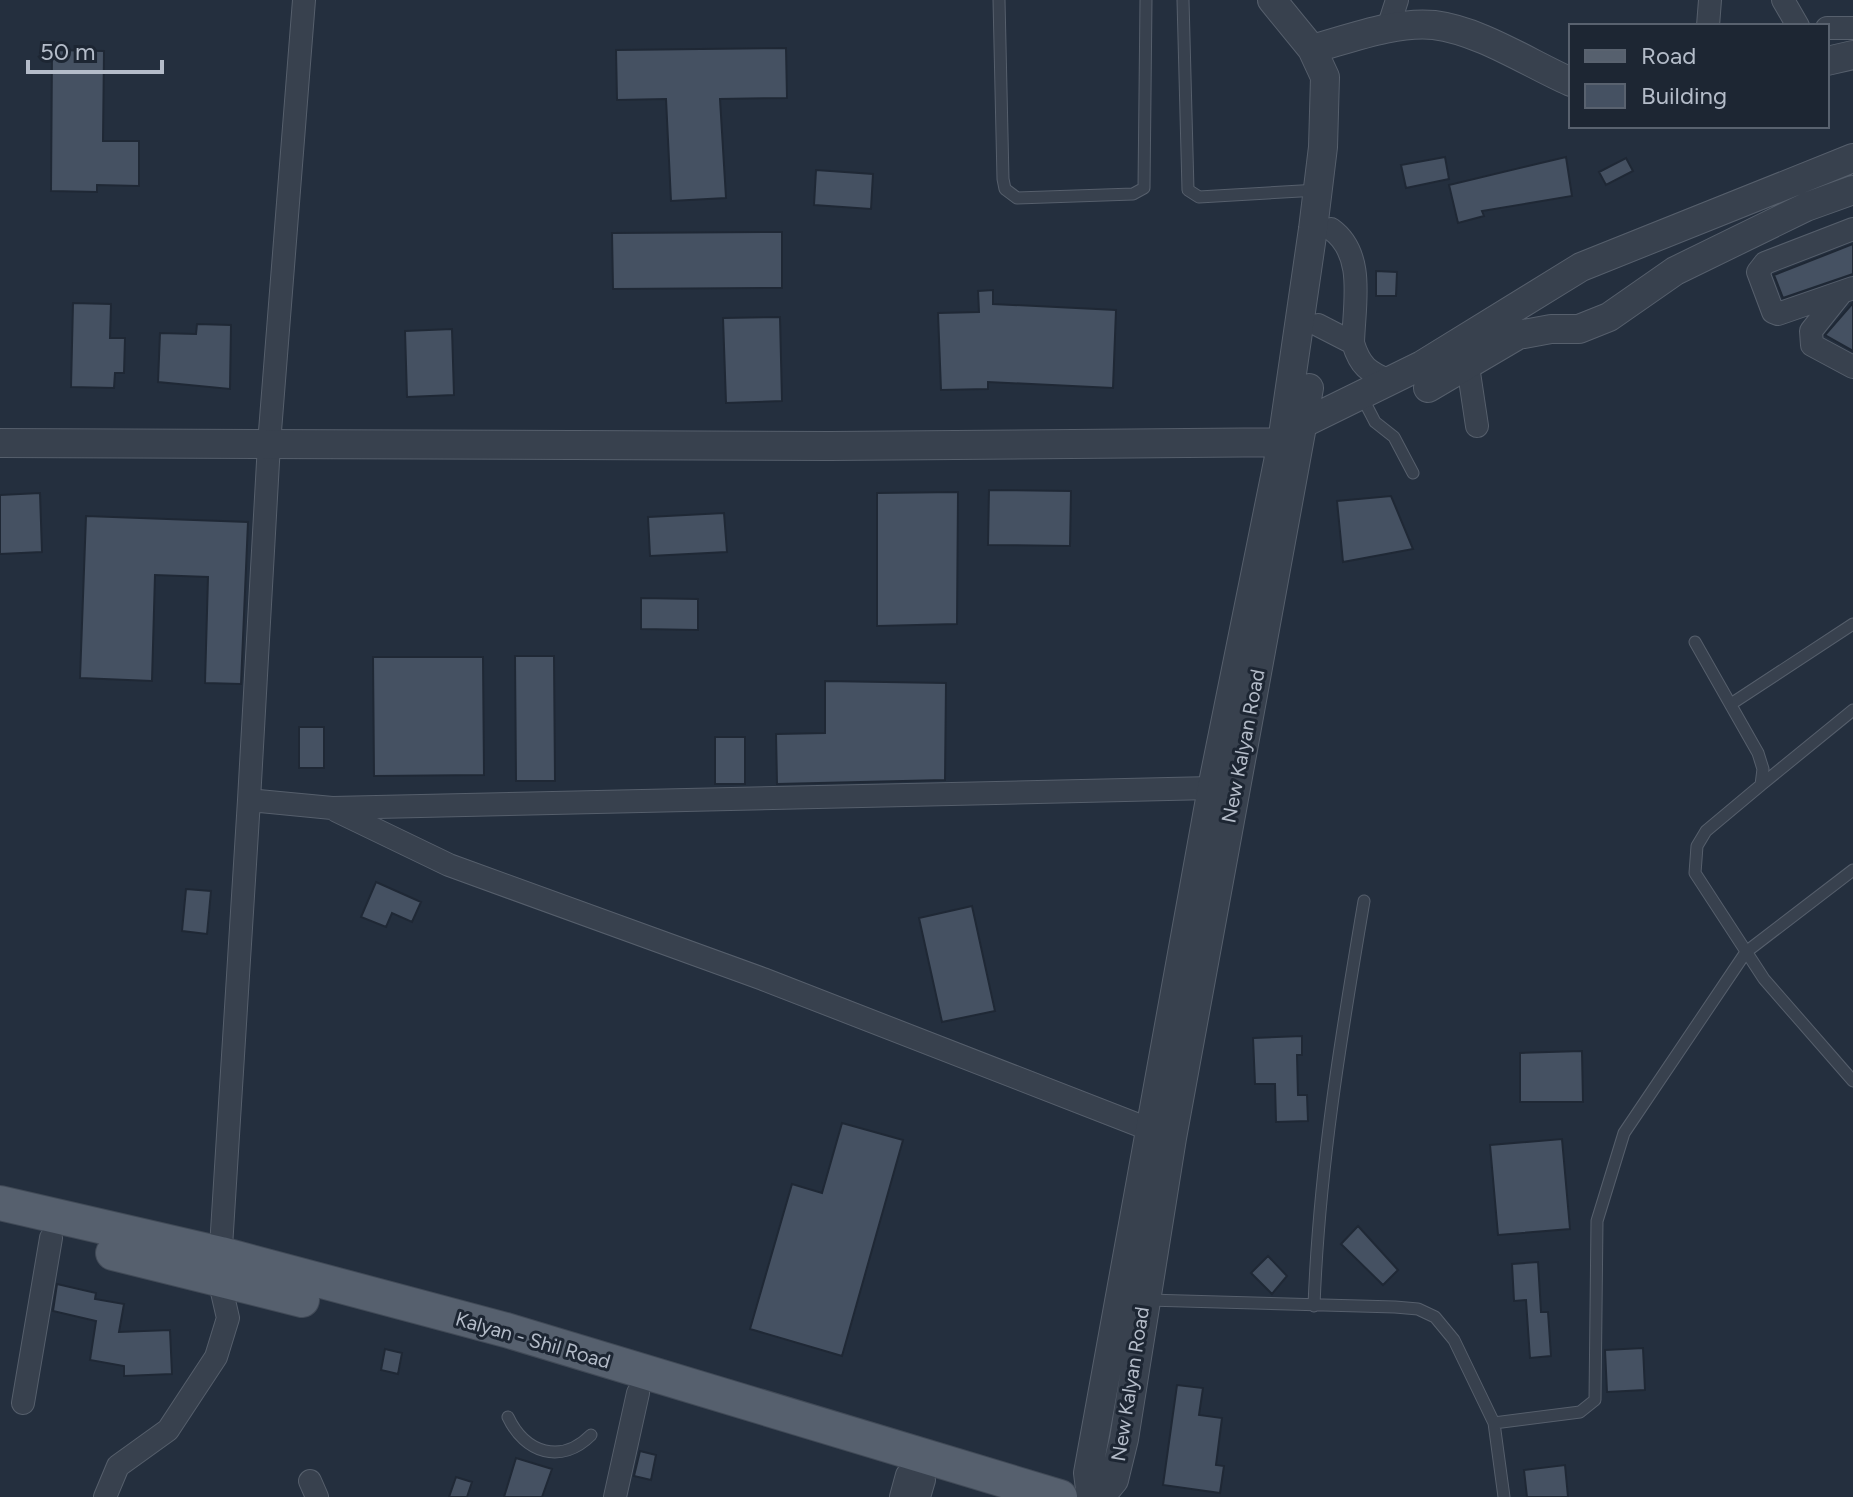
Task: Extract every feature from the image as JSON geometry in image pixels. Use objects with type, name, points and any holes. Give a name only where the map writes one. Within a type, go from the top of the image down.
[{"type":"main road","name":"Kalyan - Shil Road","points":[[0,1203],[220,1266],[638,1393],[913,1487],[978,1497]]},
{"type":"main road","name":"Kalyan - Shil Road","points":[[0,1227],[220,1266],[506,1330],[1060,1497]]},
{"type":"street","points":[[105,1497],[118,1466],[168,1430],[216,1357],[228,1318],[220,1266],[269,444],[304,0]]},
{"type":"street","points":[[1272,0],[1319,47],[1387,31],[1434,25],[1468,34],[1569,81]]},
{"type":"street","name":"New Kalyan Road","points":[[1295,0],[1319,47],[1338,71],[1343,98],[1331,229],[1318,325],[1302,369]]},
{"type":"street","points":[[1387,31],[1397,0]]},
{"type":"street","points":[[1708,24],[1710,0]]},
{"type":"street","points":[[1783,0],[1797,24]]},
{"type":"street","points":[[1829,28],[1853,28]]},
{"type":"street","name":"New Kalyan Road","points":[[1091,1497],[1088,1473],[1162,1134],[1296,436],[1326,103],[1319,47]]},
{"type":"street","points":[[1829,61],[1853,55]]},
{"type":"street","points":[[1428,388],[1468,366],[1486,340],[1581,267],[1853,158]]},
{"type":"street","points":[[0,443],[269,444],[1296,436],[1354,398],[1486,340],[1551,329],[1579,329],[1609,317],[1675,271],[1806,207],[1853,190]]},
{"type":"street","points":[[1331,229],[1344,238],[1356,269],[1353,343],[1358,361],[1368,372],[1390,381]]},
{"type":"street","points":[[1849,293],[1775,314],[1759,268],[1853,229]]},
{"type":"street","points":[[1660,234],[1675,271]]},
{"type":"street","points":[[1849,293],[1811,331],[1810,339],[1812,345],[1853,367]]},
{"type":"street","points":[[1318,325],[1353,343]]},
{"type":"street","points":[[1468,366],[1477,426]]},
{"type":"street","name":"New Kalyan Road","points":[[1100,1497],[1114,1480],[1124,1439],[1144,1300],[1162,1134],[1212,788],[1296,436]]},
{"type":"street","points":[[249,800],[332,808],[1212,788]]},
{"type":"street","points":[[332,808],[449,865],[807,996],[1162,1134]]},
{"type":"street","points":[[23,1403],[51,1238]]},
{"type":"street","points":[[615,1497],[638,1393]]},
{"type":"lane","points":[[999,0],[1003,179],[1005,189],[1017,198],[1133,194],[1144,188],[1146,0]]},
{"type":"lane","points":[[1183,0],[1188,190],[1199,197],[1318,190]]},
{"type":"lane","points":[[1354,398],[1375,422],[1394,437],[1413,473]]},
{"type":"lane","points":[[1731,704],[1853,624]]},
{"type":"lane","points":[[1695,642],[1758,753],[1763,769],[1761,785]]},
{"type":"lane","points":[[1853,710],[1706,831],[1697,846],[1695,873],[1764,979],[1853,1081]]},
{"type":"lane","points":[[1494,1423],[1580,1412],[1595,1400],[1597,1221],[1624,1133],[1746,952],[1853,870]]},
{"type":"lane","points":[[1314,1306],[1317,1218],[1330,1098],[1364,901]]},
{"type":"lane","points":[[1144,1300],[1418,1309],[1435,1317],[1454,1340],[1494,1423],[1504,1497]]},
{"type":"lane","points":[[508,1417],[525,1443],[537,1450],[568,1449],[583,1444],[591,1435]]},
{"type":"building","points":[[786,48],[787,98],[720,99],[726,198],[671,201],[666,99],[617,100],[616,50]]},
{"type":"building","points":[[52,50],[104,51],[103,141],[139,141],[139,186],[97,185],[97,192],[51,191]]},
{"type":"building","points":[[1445,157],[1449,179],[1406,188],[1401,165]]},
{"type":"building","points":[[1566,157],[1572,196],[1482,211],[1484,216],[1458,223],[1449,185]]},
{"type":"building","points":[[1626,158],[1633,171],[1606,185],[1599,172]]},
{"type":"building","points":[[816,170],[873,174],[871,209],[814,205]]},
{"type":"building","points":[[782,232],[782,288],[613,289],[612,233]]},
{"type":"building","points":[[1853,244],[1853,274],[1783,298],[1774,275]]},
{"type":"building","points":[[1376,271],[1397,272],[1396,296],[1376,296]]},
{"type":"building","points":[[993,290],[993,304],[1116,310],[1113,388],[988,382],[988,389],[941,390],[938,313],[979,312],[978,291]]},
{"type":"building","points":[[73,303],[111,304],[110,338],[125,338],[124,373],[115,373],[114,388],[71,387]]},
{"type":"building","points":[[1853,303],[1853,351],[1825,335]]},
{"type":"building","points":[[780,317],[782,401],[726,403],[723,318]]},
{"type":"building","points":[[197,324],[231,325],[230,389],[158,382],[160,333],[196,334]]},
{"type":"building","points":[[452,329],[454,395],[407,397],[405,331]]},
{"type":"building","points":[[989,490],[1071,491],[1070,546],[988,545]]},
{"type":"building","points":[[958,492],[957,624],[877,626],[877,493]]},
{"type":"building","points":[[40,493],[42,552],[0,554],[0,495]]},
{"type":"building","points":[[1391,496],[1413,549],[1343,562],[1337,501]]},
{"type":"building","points":[[724,513],[727,552],[650,556],[648,517]]},
{"type":"building","points":[[86,516],[248,522],[241,684],[205,683],[208,577],[155,575],[152,681],[80,678]]},
{"type":"building","points":[[641,598],[698,599],[698,630],[641,629]]},
{"type":"building","points":[[515,656],[554,656],[555,781],[516,781]]},
{"type":"building","points":[[373,657],[483,657],[484,775],[374,776]]},
{"type":"building","points":[[825,681],[946,683],[945,780],[777,784],[776,734],[825,733]]},
{"type":"building","points":[[299,727],[324,727],[324,768],[299,768]]},
{"type":"building","points":[[715,737],[745,737],[745,784],[715,784]]},
{"type":"building","points":[[376,882],[421,902],[412,922],[392,913],[386,927],[361,917]]},
{"type":"building","points":[[186,889],[211,891],[207,934],[182,931]]},
{"type":"building","points":[[972,906],[995,1011],[942,1022],[919,918]]},
{"type":"building","points":[[1302,1036],[1302,1055],[1297,1055],[1298,1095],[1307,1095],[1308,1121],[1276,1122],[1275,1084],[1255,1084],[1253,1038]]},
{"type":"building","points":[[1582,1051],[1583,1102],[1520,1102],[1520,1053]]},
{"type":"building","points":[[842,1123],[903,1140],[842,1356],[750,1329],[792,1184],[822,1193]]},
{"type":"building","points":[[1562,1139],[1570,1229],[1498,1235],[1490,1145]]},
{"type":"building","points":[[1358,1226],[1398,1270],[1383,1285],[1341,1244]]},
{"type":"building","points":[[1268,1256],[1287,1276],[1272,1294],[1251,1273]]},
{"type":"building","points":[[1538,1262],[1541,1312],[1548,1312],[1551,1356],[1530,1358],[1526,1300],[1514,1301],[1512,1264]]},
{"type":"building","points":[[57,1284],[96,1293],[95,1299],[124,1304],[119,1332],[170,1330],[172,1374],[124,1376],[124,1366],[90,1360],[96,1321],[53,1311]]},
{"type":"building","points":[[1643,1348],[1645,1390],[1607,1392],[1605,1350]]},
{"type":"building","points":[[385,1349],[402,1353],[398,1374],[381,1370]]},
{"type":"building","points":[[1177,1385],[1203,1388],[1199,1415],[1222,1418],[1216,1465],[1224,1466],[1220,1493],[1163,1485]]},
{"type":"building","points":[[640,1451],[656,1455],[651,1480],[634,1476]]},
{"type":"building","points":[[516,1458],[552,1469],[542,1497],[504,1497]]},
{"type":"building","points":[[1565,1465],[1568,1497],[1527,1497],[1524,1470]]},
{"type":"building","points":[[456,1477],[472,1482],[467,1497],[449,1497]]}]
